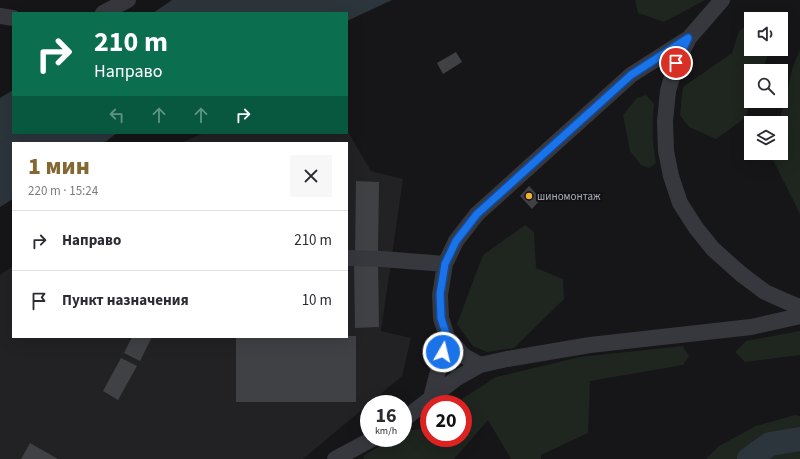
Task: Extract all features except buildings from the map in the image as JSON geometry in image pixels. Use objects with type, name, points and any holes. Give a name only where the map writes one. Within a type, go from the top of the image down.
[{"type":"street","points":[[105,12],[128,0]]},
{"type":"street","points":[[480,365],[464,356],[447,337],[441,318],[440,294],[445,264],[456,241],[477,214],[631,75],[688,38],[722,0]]},
{"type":"street","points":[[0,16],[12,18]]},
{"type":"street","points":[[688,38],[676,63],[668,91],[665,120],[666,150],[671,176],[680,203],[696,228],[713,248],[741,274],[765,292],[800,307]]},
{"type":"street","points":[[348,258],[445,264]]},
{"type":"street","points":[[435,395],[457,378],[480,365],[507,359],[590,345],[751,327],[800,316]]},
{"type":"street","points":[[432,395],[447,337]]},
{"type":"street","points":[[412,413],[420,407]]},
{"type":"street","points":[[335,459],[360,446]]},
{"type":"shaded area","points":[[172,0],[392,0],[348,21],[348,12],[154,12]]},
{"type":"shaded area","points":[[635,0],[705,0],[664,22],[638,13]]},
{"type":"shaded area","points":[[744,27],[744,56],[767,56],[765,64],[744,64],[744,108],[749,108],[746,116],[716,139],[689,127],[680,115],[683,87],[732,53],[739,31]]},
{"type":"shaded area","points":[[800,50],[800,214],[773,160],[788,160],[788,116],[781,116],[783,108],[788,108],[788,86],[793,66]]},
{"type":"shaded area","points":[[12,91],[12,134],[116,134],[105,142],[12,142],[12,200],[0,207],[0,98]]},
{"type":"shaded area","points":[[646,95],[654,104],[653,134],[656,163],[649,168],[641,165],[630,151],[623,115],[637,98]]},
{"type":"shaded area","points":[[348,132],[371,171],[403,179],[381,331],[411,338],[402,376],[379,395],[360,395],[360,411],[303,459],[0,459],[0,275],[12,267],[12,338],[348,338],[348,142],[182,142],[202,134],[348,134]]},
{"type":"shaded area","points":[[525,225],[534,232],[536,268],[563,279],[564,299],[514,348],[487,352],[473,346],[457,324],[483,255]]},
{"type":"shaded area","points":[[800,331],[800,355],[745,362],[735,352],[746,341]]},
{"type":"shaded area","points":[[683,346],[689,356],[683,365],[590,381],[588,433],[541,455],[541,459],[511,459],[488,420],[472,438],[472,395],[468,395],[496,377],[580,357]]},
{"type":"shaded area","points":[[795,415],[800,416],[800,459],[706,459],[719,446],[756,426]]},
{"type":"shaded area","points":[[420,429],[420,447],[464,447],[454,459],[364,459],[363,456],[378,447],[412,447],[412,430]]},
{"type":"waterway","points":[[749,459],[770,444],[800,439]]},
{"type":"place","name":"шиномонтаж","points":[[529,196]]},
{"type":"route","points":[[443,352],[447,337],[441,318],[440,294],[445,264],[456,241],[477,214],[631,75],[688,38],[676,63]]}]
